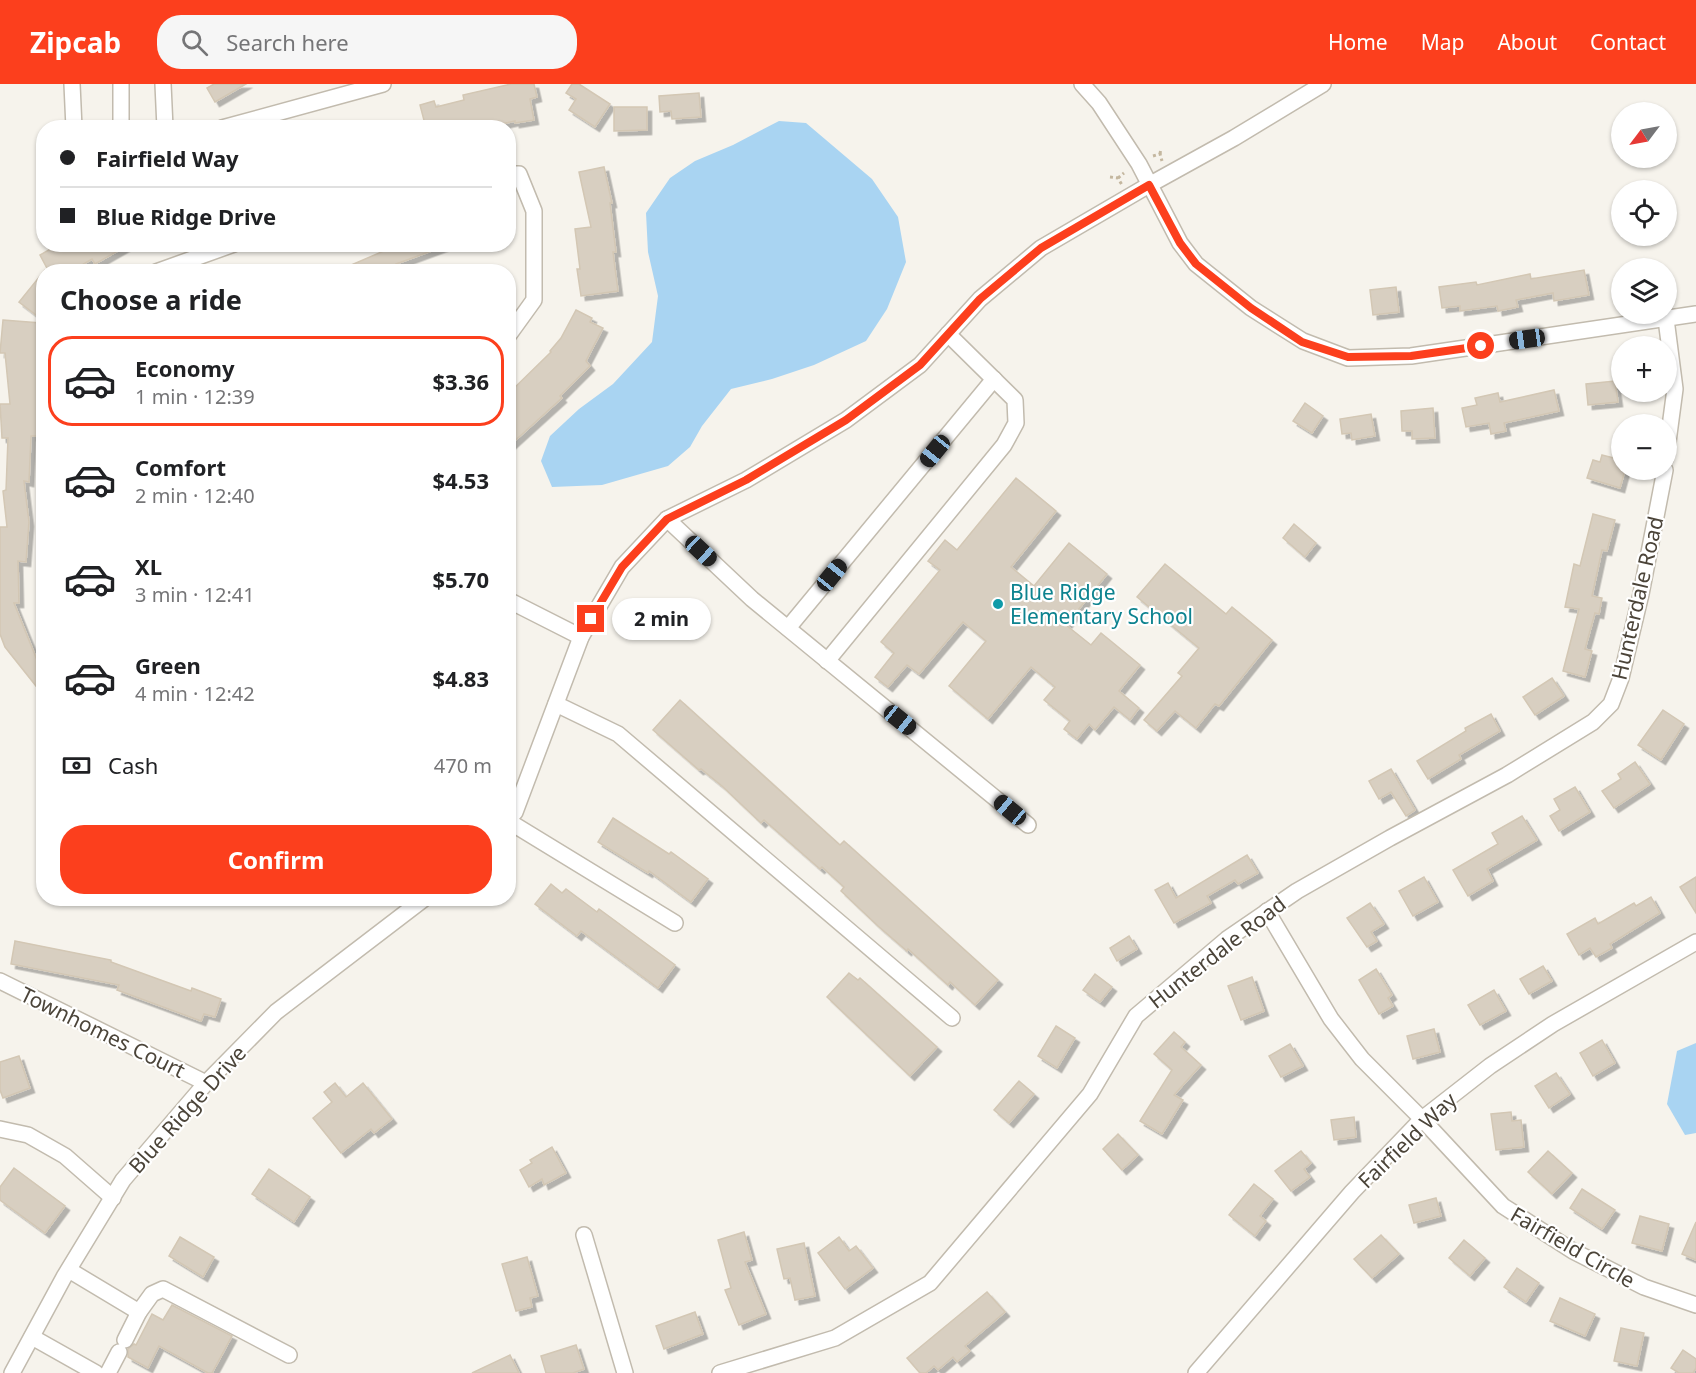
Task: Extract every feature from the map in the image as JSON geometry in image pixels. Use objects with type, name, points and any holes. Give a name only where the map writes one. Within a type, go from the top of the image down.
[{"type":"street","points":[[72,84],[74,120]]},
{"type":"street","points":[[121,84],[121,120]]},
{"type":"street","points":[[163,84],[165,120]]},
{"type":"street","points":[[251,120],[382,84]]},
{"type":"street","points":[[1082,84],[1099,103],[1139,164],[1180,243],[1196,264],[1251,308],[1302,342],[1348,357],[1411,356],[1632,324]]},
{"type":"street","points":[[516,809],[581,637],[622,567],[667,519],[746,480],[846,420],[920,365],[980,299],[1041,248],[1234,138],[1323,84]]},
{"type":"street","points":[[516,174],[519,174],[534,211],[534,300],[516,325]]},
{"type":"street","points":[[178,264],[212,252]]},
{"type":"street","points":[[1677,317],[1696,314]]},
{"type":"street","points":[[1667,324],[1675,389],[1672,414]]},
{"type":"street","points":[[827,661],[1004,445],[1016,423],[1015,400],[948,334]]},
{"type":"street","points":[[788,628],[994,380]]},
{"type":"street","name":"Hunterdale Road","points":[[720,1373],[835,1338],[930,1283],[1090,1094],[1136,1016],[1227,939],[1297,891],[1508,775],[1593,722],[1611,704],[1621,678],[1641,594],[1663,480]]},
{"type":"street","points":[[667,519],[752,599],[1028,825]]},
{"type":"street","points":[[516,604],[581,637]]},
{"type":"street","points":[[556,704],[618,734],[952,1018]]},
{"type":"street","points":[[516,825],[675,923]]},
{"type":"street","name":"Blue Ridge Drive","points":[[12,1373],[69,1270],[123,1180],[206,1083],[276,1012],[415,906]]},
{"type":"street","name":"Fairfield Circle","points":[[1267,911],[1330,1019],[1369,1067],[1422,1119],[1503,1206],[1573,1251],[1644,1287],[1696,1305]]},
{"type":"street","name":"Fairfield Way","points":[[1196,1373],[1352,1192],[1422,1119],[1490,1066],[1553,1024],[1696,942]]},
{"type":"street","name":"Townhomes Court","points":[[0,981],[206,1083]]},
{"type":"street","points":[[0,1129],[28,1135],[65,1156],[113,1198]]},
{"type":"street","points":[[584,1235],[625,1373]]},
{"type":"street","points":[[69,1270],[139,1312]]},
{"type":"street","points":[[108,1373],[139,1312],[152,1294],[163,1289],[289,1355]]},
{"type":"street","points":[[32,1337],[96,1373]]},
{"type":"path","points":[[1161,148],[1162,162]]},
{"type":"path","points":[[1153,156],[1160,154]]},
{"type":"path","points":[[1110,177],[1118,178],[1124,174]]},
{"type":"path","points":[[1118,178],[1122,185]]},
{"type":"water","points":[[779,121],[806,123],[872,179],[898,217],[906,262],[887,309],[866,341],[814,365],[731,389],[702,426],[690,447],[668,466],[602,485],[552,487],[541,461],[550,436],[579,409],[613,384],[652,342],[658,296],[648,252],[646,213],[670,178],[695,161],[733,145]]},
{"type":"water","points":[[1696,1043],[1696,1133],[1685,1135],[1667,1104],[1677,1051]]},
{"type":"building","points":[[214,84],[246,84],[215,102],[207,88]]},
{"type":"building","points":[[511,84],[534,84],[537,97],[530,99],[534,120],[516,123],[516,120],[424,120],[420,105],[434,101],[436,107],[464,100],[463,95]]},
{"type":"building","points":[[572,84],[579,84],[610,104],[595,127],[569,110],[576,99],[566,93]]},
{"type":"building","points":[[699,93],[701,117],[672,119],[671,111],[660,112],[659,96]]},
{"type":"building","points":[[614,107],[647,107],[647,130],[614,131]]},
{"type":"building","points":[[604,167],[612,203],[610,203],[616,252],[613,252],[618,291],[581,296],[575,229],[591,227],[579,172]]},
{"type":"building","points":[[45,252],[116,252],[95,264],[92,259],[84,264],[45,264],[40,255]]},
{"type":"building","points":[[381,252],[429,252],[396,264],[354,264]]},
{"type":"building","points":[[1584,270],[1589,295],[1554,301],[1553,293],[1516,300],[1518,307],[1498,311],[1497,306],[1460,311],[1460,306],[1442,308],[1439,287],[1476,282],[1477,285],[1530,274],[1531,279]]},
{"type":"building","points":[[36,281],[36,315],[19,302]]},
{"type":"building","points":[[1396,287],[1399,312],[1373,315],[1370,290]]},
{"type":"building","points":[[576,310],[592,318],[590,322],[603,328],[586,361],[590,366],[560,396],[562,398],[516,440],[516,386],[551,352]]},
{"type":"building","points":[[3,320],[36,323],[36,436],[31,436],[29,482],[24,481],[29,522],[26,562],[18,561],[19,603],[14,603],[36,658],[36,686],[5,647],[0,634],[0,527],[7,527],[3,491],[6,490],[8,438],[2,438],[0,404],[10,404],[5,353],[0,353]]},
{"type":"building","points":[[1611,381],[1611,402],[1618,402],[1588,405],[1586,384]]},
{"type":"building","points":[[1554,390],[1559,411],[1504,423],[1506,431],[1491,434],[1489,423],[1466,427],[1462,408],[1477,405],[1475,398],[1498,393],[1500,402]]},
{"type":"building","points":[[1305,403],[1323,416],[1312,433],[1293,421]]},
{"type":"building","points":[[1433,408],[1435,438],[1412,439],[1412,431],[1402,431],[1401,411]]},
{"type":"building","points":[[1371,414],[1375,436],[1352,440],[1351,433],[1342,434],[1340,419]]},
{"type":"building","points":[[1602,455],[1611,457],[1611,480],[1622,480],[1620,488],[1587,478],[1593,460],[1600,462]]},
{"type":"building","name":"Blue Ridge Elementary School","points":[[1016,478],[1056,511],[1011,567],[1034,586],[1069,543],[1107,574],[1066,625],[1091,645],[1101,633],[1140,665],[1119,691],[1139,708],[1130,720],[1114,707],[1095,730],[1089,724],[1077,739],[1064,729],[1070,721],[1044,700],[1055,687],[1031,667],[988,719],[949,686],[986,641],[963,622],[919,674],[907,665],[888,687],[875,677],[894,653],[881,642],[940,570],[928,561],[945,540],[957,550]]},
{"type":"building","points":[[1593,514],[1615,520],[1607,551],[1602,550],[1592,596],[1602,598],[1599,614],[1595,613],[1585,649],[1592,651],[1585,677],[1563,671],[1579,609],[1565,607],[1574,564],[1580,566]]},
{"type":"building","points":[[1294,524],[1316,543],[1305,557],[1283,538]]},
{"type":"building","points":[[1165,564],[1226,614],[1232,607],[1272,640],[1219,706],[1215,704],[1196,728],[1175,711],[1157,731],[1144,720],[1182,676],[1178,673],[1199,648],[1137,597]]},
{"type":"building","points":[[1552,678],[1564,696],[1535,715],[1523,697]]},
{"type":"building","points":[[680,700],[840,845],[844,841],[998,980],[975,1005],[950,982],[948,985],[878,926],[841,891],[844,887],[822,867],[820,869],[764,820],[761,823],[722,786],[701,769],[699,770],[653,730]]},
{"type":"building","points":[[1663,710],[1684,724],[1661,760],[1638,745]]},
{"type":"building","points":[[1491,714],[1500,731],[1459,755],[1461,759],[1428,779],[1417,761],[1466,731],[1465,728]]},
{"type":"building","points":[[1635,762],[1650,784],[1614,808],[1602,791],[1621,779],[1618,774]]},
{"type":"building","points":[[1391,769],[1415,810],[1406,816],[1391,792],[1379,799],[1369,781]]},
{"type":"building","points":[[1575,787],[1590,812],[1559,831],[1550,816],[1560,810],[1554,799]]},
{"type":"building","points":[[1522,816],[1537,840],[1487,869],[1493,881],[1468,896],[1453,870],[1498,844],[1492,833]]},
{"type":"building","points":[[613,818],[669,854],[671,852],[708,879],[691,902],[649,871],[648,873],[598,842]]},
{"type":"building","points":[[1247,855],[1258,873],[1238,884],[1235,880],[1207,896],[1211,903],[1174,923],[1155,890],[1168,883],[1176,898]]},
{"type":"building","points":[[1424,877],[1438,902],[1413,916],[1399,891]]},
{"type":"building","points":[[1696,877],[1696,913],[1680,887]]},
{"type":"building","points":[[551,884],[562,893],[566,889],[597,912],[599,909],[675,965],[658,988],[581,931],[577,936],[535,904]]},
{"type":"building","points":[[1651,897],[1660,913],[1610,944],[1612,948],[1596,957],[1590,948],[1579,955],[1567,934],[1595,918],[1598,924],[1634,903],[1636,906]]},
{"type":"building","points":[[1370,903],[1384,924],[1371,932],[1377,941],[1367,947],[1347,918]]},
{"type":"building","points":[[1129,936],[1137,949],[1117,961],[1110,948]]},
{"type":"building","points":[[15,941],[111,960],[111,962],[191,991],[192,988],[221,999],[215,1017],[204,1014],[201,1021],[117,990],[119,985],[11,964]]},
{"type":"building","points":[[1543,966],[1552,981],[1529,994],[1520,979]]},
{"type":"building","points":[[1376,969],[1392,995],[1388,998],[1393,1006],[1379,1014],[1359,980]]},
{"type":"building","points":[[849,973],[858,980],[860,978],[937,1047],[910,1076],[827,997]]},
{"type":"building","points":[[1095,974],[1112,987],[1100,1002],[1083,990]]},
{"type":"building","points":[[1252,977],[1264,1011],[1241,1020],[1228,986]]},
{"type":"building","points":[[1494,990],[1506,1011],[1480,1025],[1468,1005]]},
{"type":"building","points":[[1056,1026],[1075,1038],[1057,1068],[1038,1056]]},
{"type":"building","points":[[1434,1029],[1440,1052],[1413,1059],[1407,1036]]},
{"type":"building","points":[[1174,1032],[1185,1042],[1181,1047],[1201,1065],[1174,1095],[1183,1100],[1162,1134],[1140,1121],[1172,1070],[1154,1054]]},
{"type":"building","points":[[1602,1040],[1615,1063],[1593,1076],[1580,1053]]},
{"type":"building","points":[[1290,1044],[1303,1066],[1281,1077],[1269,1056]]},
{"type":"building","points":[[19,1056],[30,1088],[3,1098],[0,1090],[0,1062]]},
{"type":"building","points":[[1556,1073],[1570,1094],[1549,1108],[1535,1086]]},
{"type":"building","points":[[1019,1081],[1034,1094],[1009,1123],[994,1110]]},
{"type":"building","points":[[335,1083],[346,1097],[363,1083],[392,1119],[374,1133],[371,1129],[341,1153],[313,1118],[332,1102],[324,1092]]},
{"type":"building","points":[[1511,1112],[1512,1121],[1521,1120],[1524,1147],[1496,1150],[1491,1114]]},
{"type":"building","points":[[1354,1117],[1356,1137],[1334,1140],[1331,1120]]},
{"type":"building","points":[[1118,1134],[1138,1155],[1122,1170],[1103,1149]]},
{"type":"building","points":[[552,1147],[566,1173],[544,1185],[542,1179],[529,1187],[520,1170],[532,1163],[530,1160]]},
{"type":"building","points":[[1301,1151],[1311,1163],[1304,1169],[1310,1177],[1291,1191],[1275,1171]]},
{"type":"building","points":[[1548,1151],[1572,1173],[1552,1194],[1528,1172]]},
{"type":"building","points":[[14,1168],[65,1206],[45,1233],[0,1200],[0,1187]]},
{"type":"building","points":[[269,1169],[310,1197],[294,1222],[252,1194]]},
{"type":"building","points":[[1254,1184],[1273,1199],[1260,1216],[1266,1221],[1255,1236],[1229,1215]]},
{"type":"building","points":[[1582,1189],[1615,1210],[1602,1229],[1570,1208]]},
{"type":"building","points":[[1436,1198],[1441,1216],[1414,1223],[1409,1205]]},
{"type":"building","points":[[1640,1216],[1669,1224],[1662,1251],[1632,1243]]},
{"type":"building","points":[[1696,1222],[1696,1260],[1682,1254]]},
{"type":"building","points":[[744,1232],[752,1260],[745,1262],[766,1314],[739,1325],[725,1290],[731,1288],[718,1240]]},
{"type":"building","points":[[1381,1235],[1399,1254],[1372,1278],[1354,1259]]},
{"type":"building","points":[[180,1237],[214,1257],[203,1277],[169,1256]]},
{"type":"building","points":[[839,1237],[849,1251],[856,1246],[873,1268],[845,1289],[818,1253]]},
{"type":"building","points":[[1464,1240],[1485,1258],[1470,1276],[1449,1258]]},
{"type":"building","points":[[804,1243],[815,1296],[795,1300],[790,1278],[784,1279],[777,1249]]},
{"type":"building","points":[[527,1257],[538,1296],[530,1298],[532,1307],[516,1311],[502,1264]]},
{"type":"building","points":[[1517,1268],[1539,1283],[1526,1302],[1504,1287]]},
{"type":"building","points":[[987,1292],[1005,1312],[965,1346],[970,1351],[957,1362],[953,1357],[938,1370],[934,1366],[926,1373],[920,1373],[907,1358]]},
{"type":"building","points":[[1560,1298],[1595,1314],[1585,1336],[1550,1321]]},
{"type":"building","points":[[172,1305],[232,1336],[212,1373],[208,1373],[159,1346],[148,1368],[128,1357],[128,1349],[136,1345],[152,1314],[163,1320]]},
{"type":"building","points":[[695,1312],[703,1334],[664,1349],[656,1326]]},
{"type":"building","points":[[1621,1328],[1644,1333],[1637,1366],[1614,1361]]},
{"type":"building","points":[[576,1345],[584,1369],[573,1373],[546,1373],[541,1356]]},
{"type":"building","points":[[1683,1350],[1696,1359],[1696,1368],[1693,1373],[1679,1373],[1671,1368]]},
{"type":"building","points":[[510,1355],[519,1373],[472,1373]]},
{"type":"place","name":"Blue Ridge Elementary School","points":[[998,604]]},
{"type":"route","points":[[591,619],[622,567],[667,519],[746,480],[846,420],[920,365],[980,299],[1041,248],[1149,185],[1180,243],[1196,264],[1251,308],[1302,342],[1348,357],[1411,356],[1481,346]]}]
